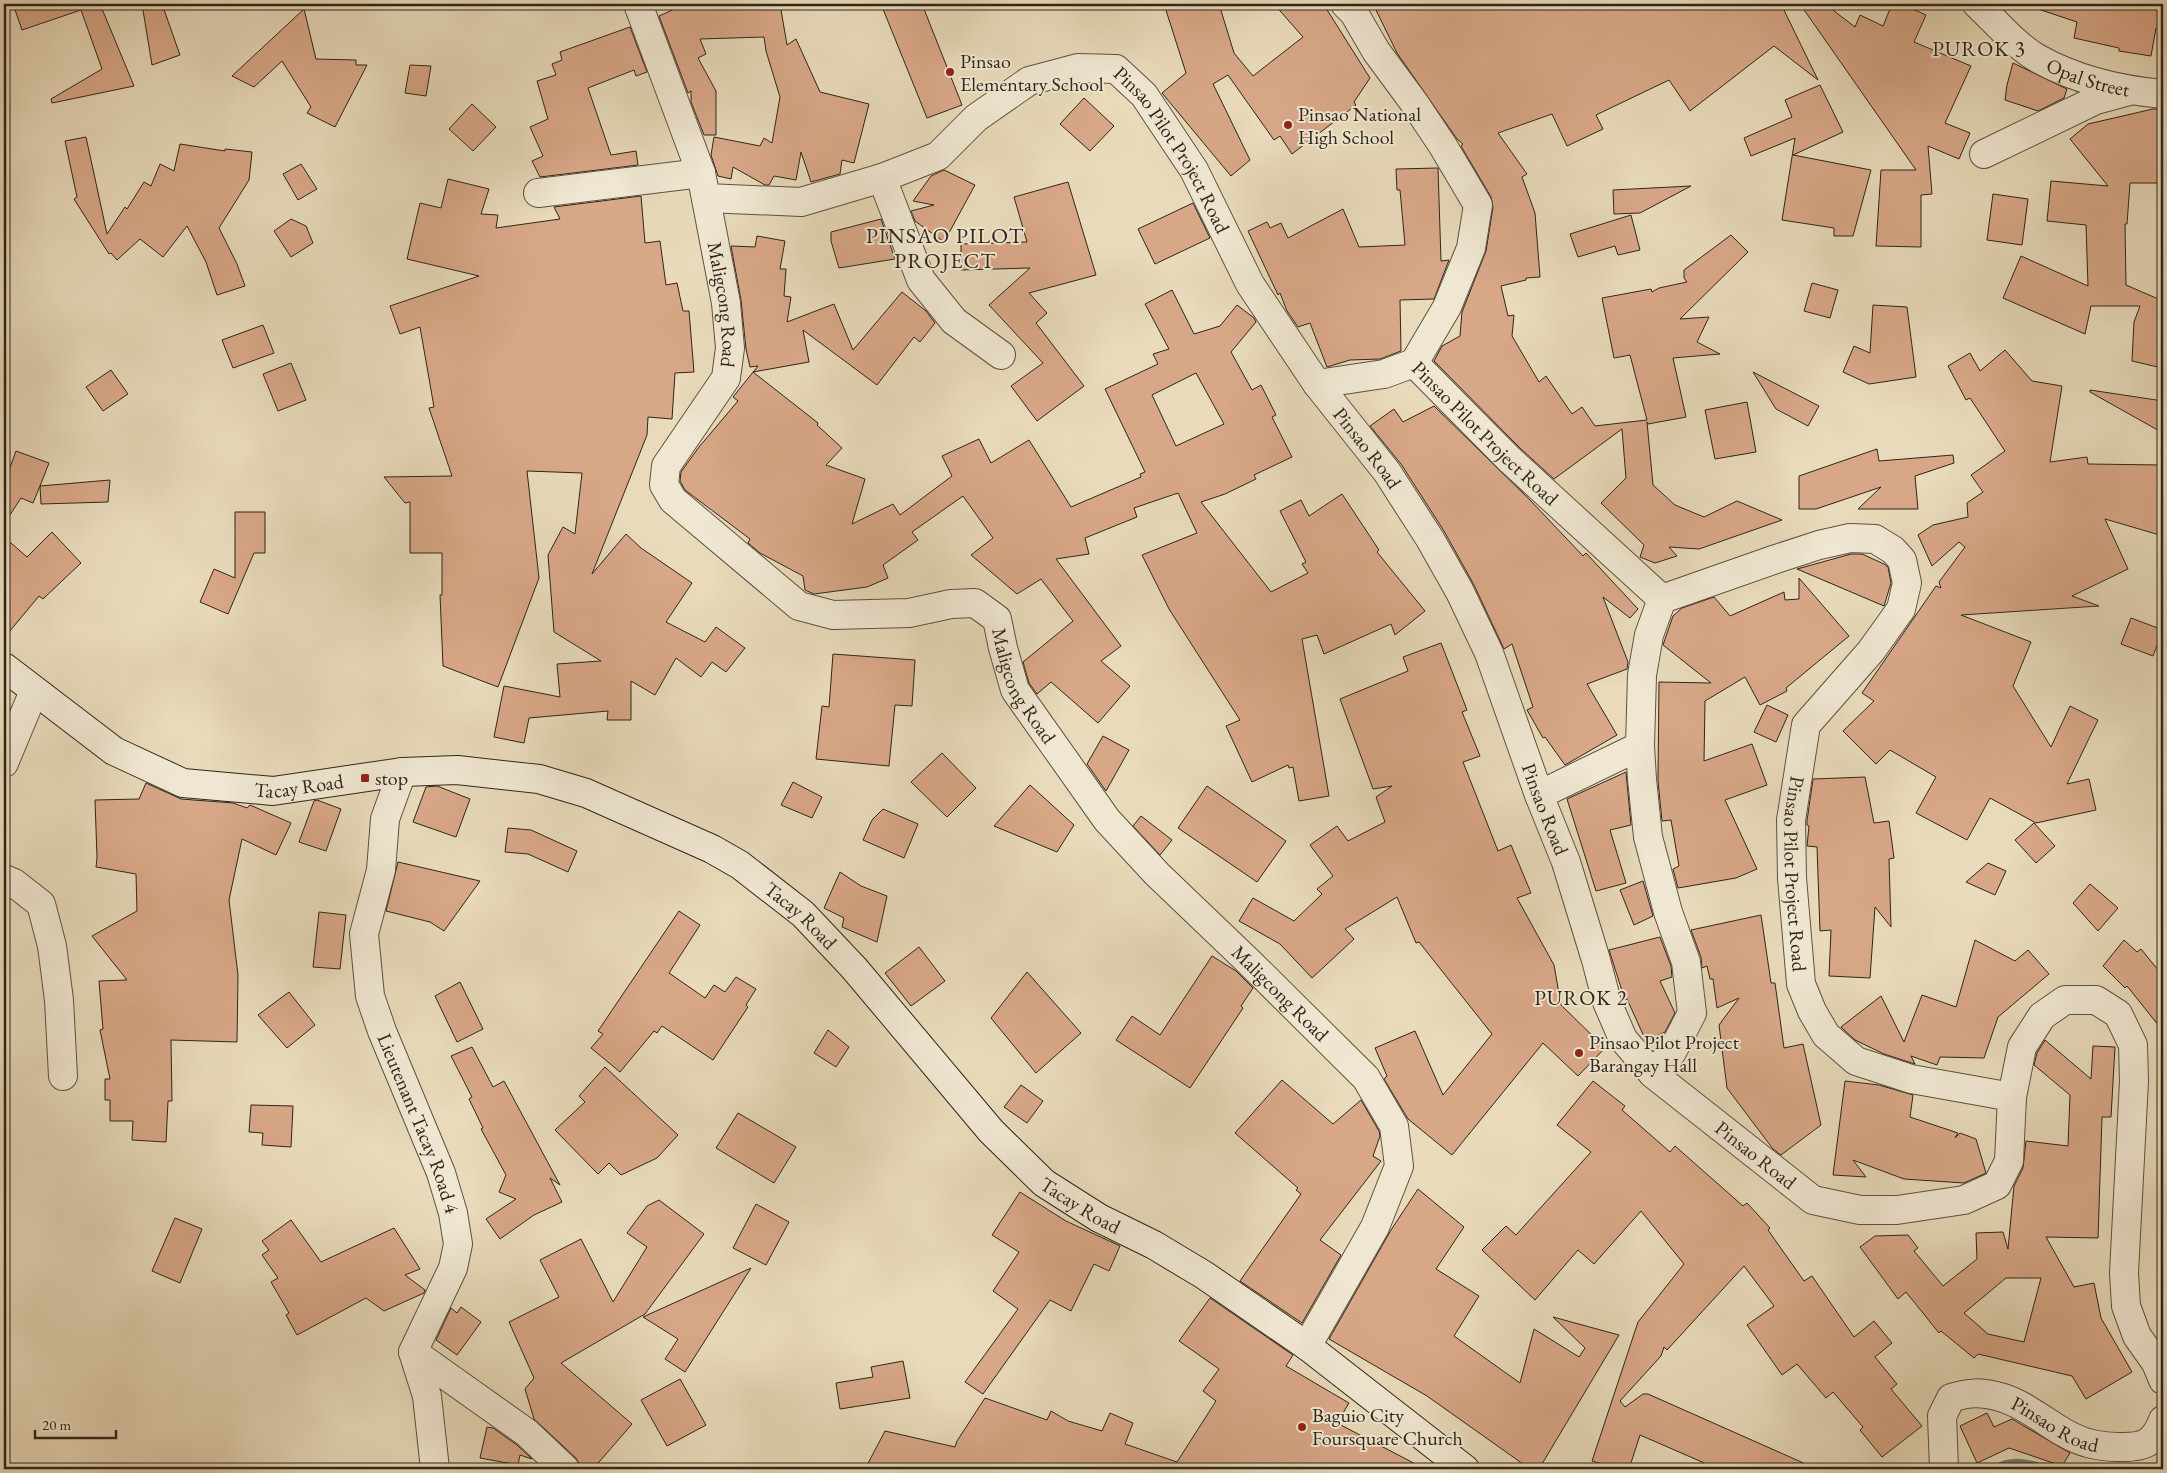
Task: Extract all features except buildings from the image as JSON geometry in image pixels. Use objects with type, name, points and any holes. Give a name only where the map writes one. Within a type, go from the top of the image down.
[{"type":"street","name":"Maligcong Road","points":[[638,4],[703,185],[726,303],[730,348],[726,378],[666,466],[664,484],[673,500],[799,606],[833,615],[909,613],[951,604],[975,603],[997,619],[1015,690],[1107,820],[1157,874],[1366,1078],[1394,1126],[1400,1166],[1375,1227],[1307,1346]]},
{"type":"street","name":"Pinsao Pilot Project Road","points":[[1345,4],[1354,13],[1376,51],[1443,146],[1478,205],[1470,248],[1450,298],[1414,363],[1509,459],[1662,599],[1794,553],[1850,538],[1875,539],[1893,550],[1902,560],[1907,584],[1901,609],[1871,651],[1806,725],[1791,820],[1792,878],[1801,984],[1812,1011],[1826,1035],[1856,1061],[1911,1079],[2012,1097]]},
{"type":"street","name":"Opal Street","points":[[1977,4],[2037,58],[2077,77],[2129,91],[2163,94]]},
{"type":"street","name":"Pinsao Pilot Project Road","points":[[538,193],[703,185],[801,202],[882,178],[938,156],[976,118],[1029,81],[1078,68],[1116,69],[1144,94],[1194,170],[1250,284],[1317,384]]},
{"type":"street","points":[[1984,154],[2096,100],[2129,91]]},
{"type":"street","points":[[882,178],[922,280],[954,321],[1001,355]]},
{"type":"street","points":[[1317,384],[1384,374],[1414,363]]},
{"type":"street","name":"Pinsao Road","points":[[1317,384],[1387,472],[1430,539],[1460,592],[1489,653],[1572,881],[1607,1002],[1623,1038],[1653,1074],[1813,1200],[1860,1210],[1897,1210],[1964,1200],[1997,1185],[2009,1162],[2012,1097],[2022,1047],[2042,1016],[2065,1000],[2096,1000],[2118,1014],[2133,1045],[2134,1072],[2124,1273],[2126,1306],[2137,1336],[2156,1363],[2163,1380]]},
{"type":"street","points":[[1653,1074],[1672,1052],[1692,1013],[1686,962],[1668,912],[1648,837],[1640,746],[1642,675],[1649,635],[1662,599]]},
{"type":"street","name":"Tacay Road","points":[[4,667],[34,692],[114,751],[184,783],[273,791],[402,772],[457,770],[538,779],[586,793],[712,849],[740,864],[803,914],[854,968],[991,1131],[1044,1183],[1099,1218],[1154,1246],[1204,1275],[1307,1346],[1465,1469]]},
{"type":"street","points":[[4,763],[34,692]]},
{"type":"street","points":[[1540,795],[1640,746]]},
{"type":"street","name":"Lieutenant Tacay Road 4","points":[[402,772],[385,819],[381,870],[364,934],[370,996],[382,1031],[441,1173],[454,1213],[458,1244],[453,1268],[413,1352]]},
{"type":"street","points":[[4,880],[14,883],[41,904],[52,946],[59,1000],[63,1076]]},
{"type":"street","points":[[413,1352],[427,1396],[435,1469]]},
{"type":"street","points":[[413,1352],[527,1433],[565,1469]]},
{"type":"street","name":"Pinsao Road","points":[[1944,1469],[1942,1416],[1951,1398],[1969,1392],[2000,1397],[2027,1408],[2058,1428],[2088,1443],[2122,1448],[2147,1442],[2159,1430],[2163,1420]]},
{"type":"waterway","points":[[1996,1469],[2014,1463],[2046,1469]]},
{"type":"place","name":"Pinsao Elementary School","points":[[950,72]]},
{"type":"place","name":"Pinsao National High School","points":[[1288,125]]},
{"type":"place","name":"stop","points":[[365,778]]},
{"type":"place","name":"Pinsao Pilot Project Barangay Hall","points":[[1579,1053]]},
{"type":"place","name":"Baguio City Foursquare Church","points":[[1302,1427]]},
{"type":"district","name":"PUROK 3","points":[[1979,49]]},
{"type":"district","name":"PINSAO PILOT PROJECT","points":[[945,248]]},
{"type":"district","name":"PUROK 2","points":[[1581,998]]}]
